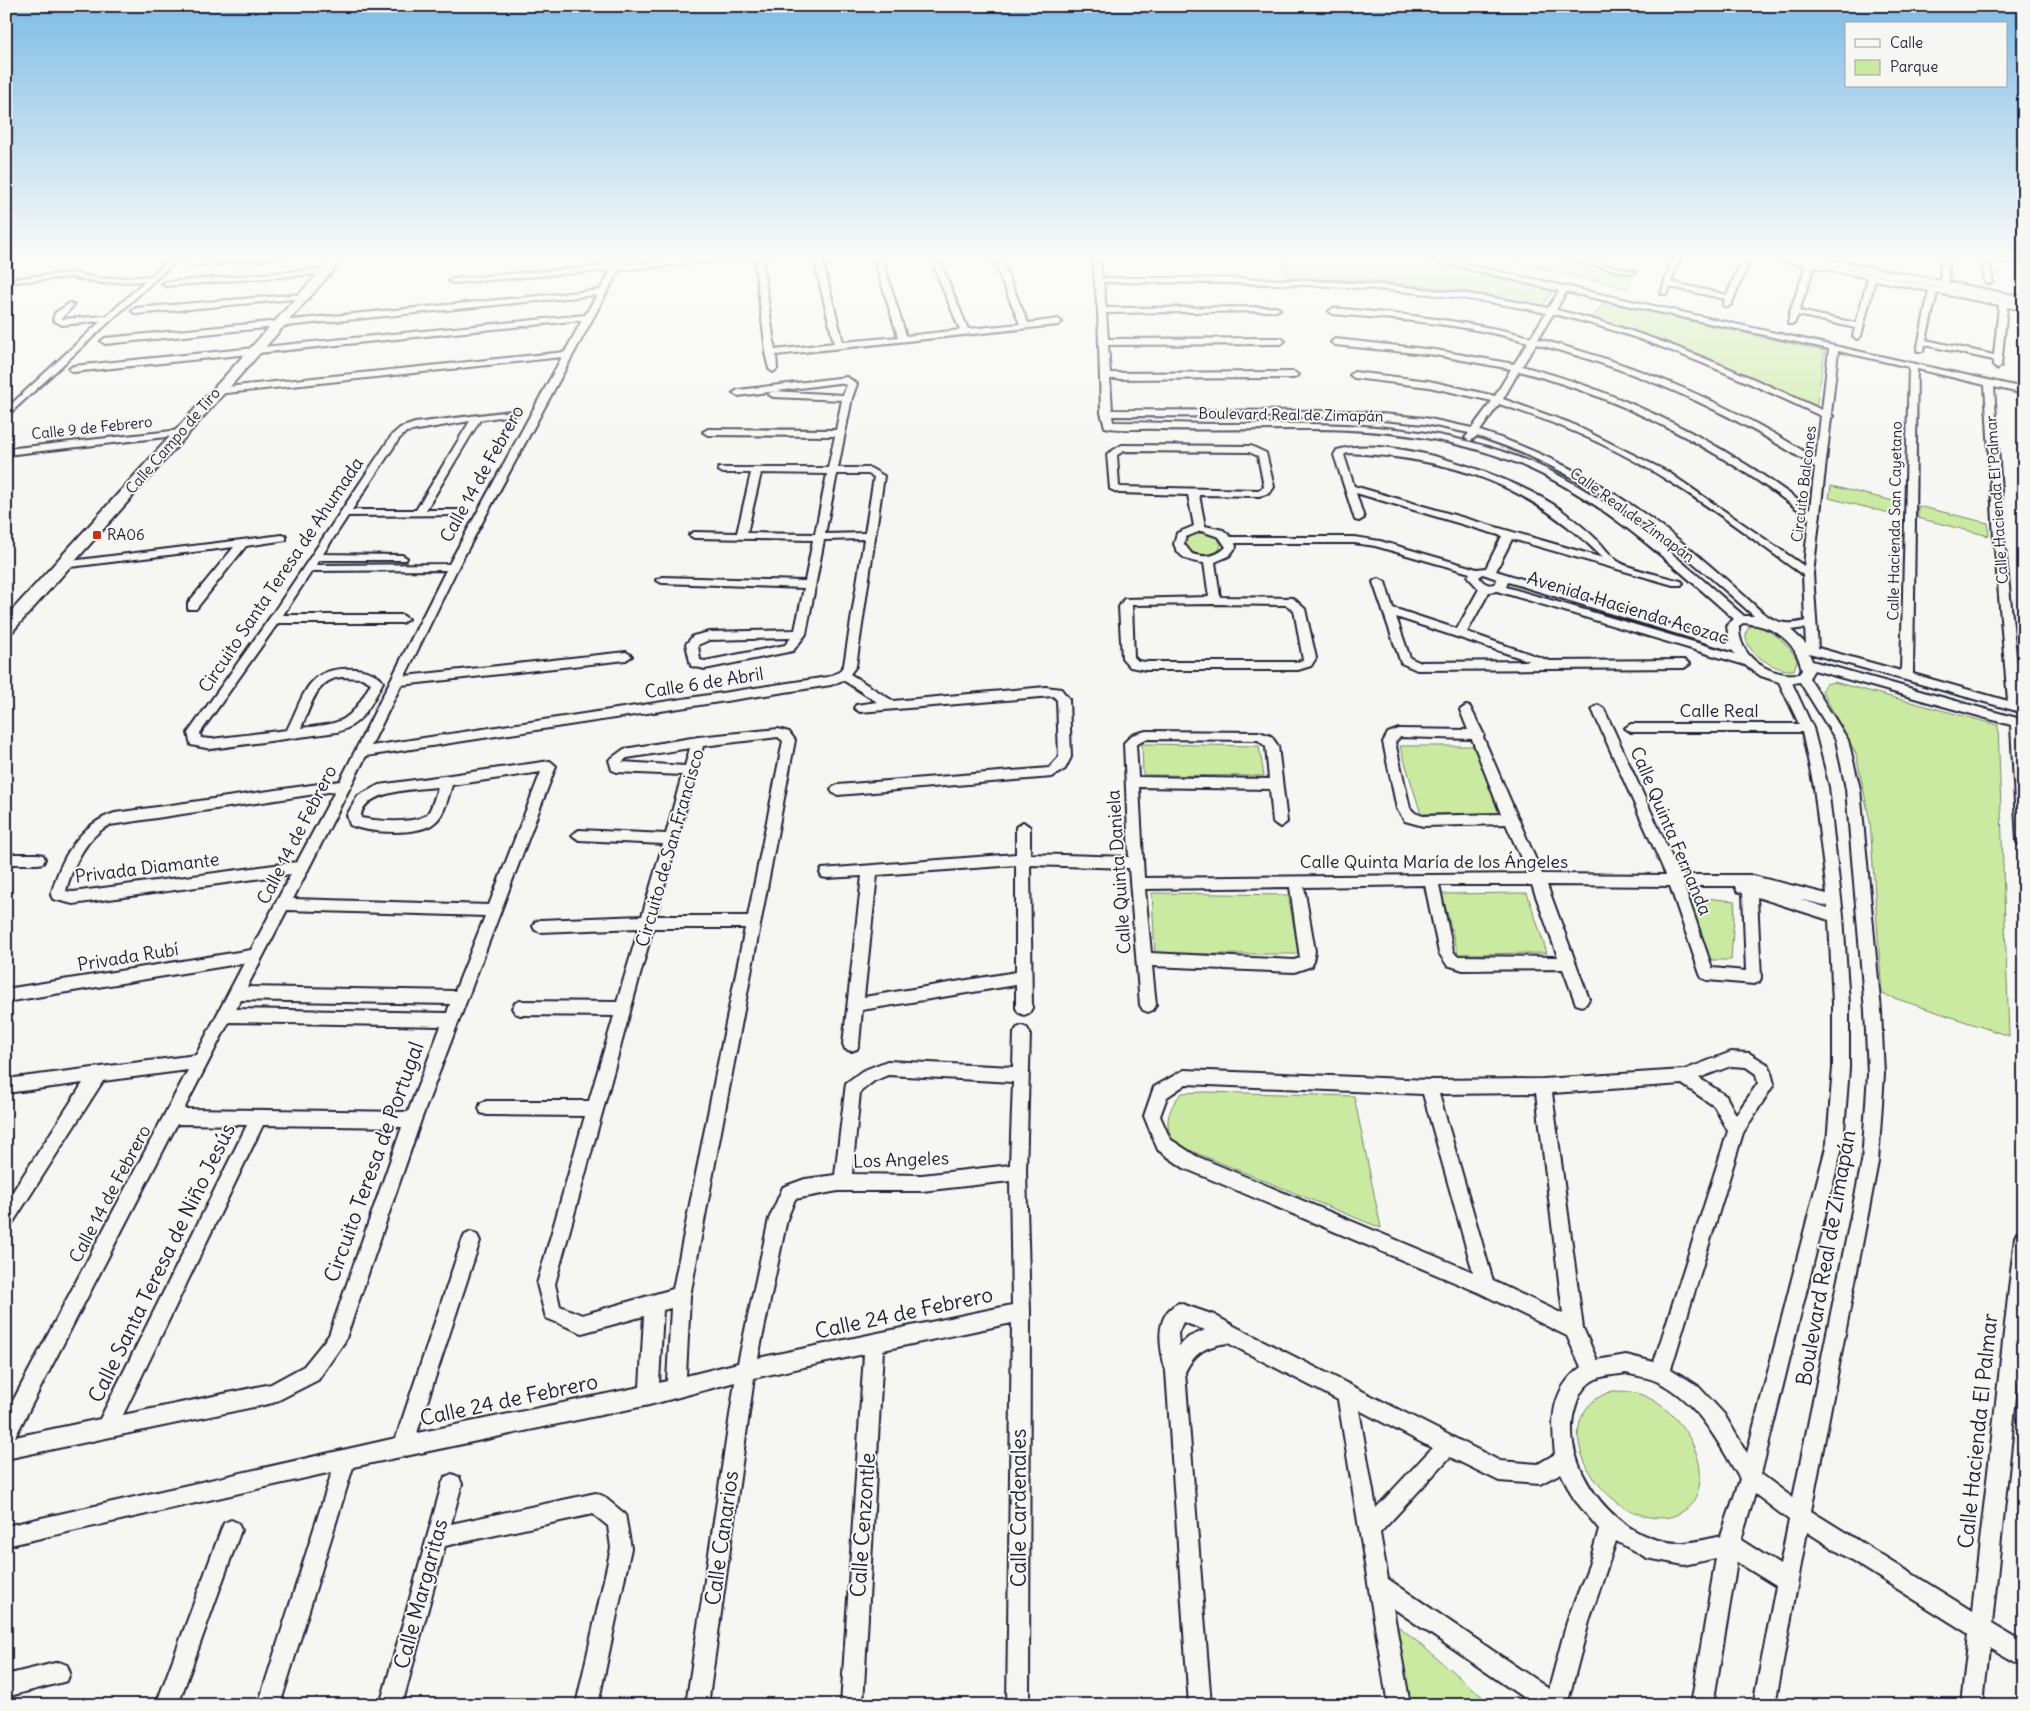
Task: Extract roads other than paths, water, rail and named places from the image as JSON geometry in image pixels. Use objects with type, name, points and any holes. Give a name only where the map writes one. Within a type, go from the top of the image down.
[{"type":"street","points":[[6,414],[92,335]]},
{"type":"street","points":[[105,341],[172,335]]},
{"type":"street","name":"Calle Campo de Tiro","points":[[6,628],[181,433],[251,351],[268,335]]},
{"type":"street","points":[[73,369],[411,335]]},
{"type":"street","name":"Calle 14 de Febrero","points":[[6,1434],[362,752],[455,562],[579,335]]},
{"type":"street","points":[[767,335],[773,369]]},
{"type":"street","points":[[837,335],[839,345]]},
{"type":"street","points":[[902,335],[903,339]]},
{"type":"street","points":[[769,353],[946,335]]},
{"type":"street","points":[[1104,335],[1106,413]]},
{"type":"street","points":[[1507,335],[1534,340],[1633,371],[1687,393],[1776,436],[1819,465]]},
{"type":"street","points":[[1467,443],[1498,399],[1537,335]]},
{"type":"street","points":[[1627,335],[1708,362],[1758,382],[1828,416]]},
{"type":"street","points":[[1776,335],[2024,391]]},
{"type":"street","points":[[1924,335],[1922,345],[1997,362],[2000,335]]},
{"type":"street","points":[[1104,342],[1281,341]]},
{"type":"street","points":[[1335,342],[1422,350],[1516,368],[1599,395],[1651,416],[1700,440],[1786,495],[1814,517]]},
{"type":"street","name":"Circuito Balcones","points":[[1806,649],[1811,622],[1808,574],[1819,465],[1828,416],[1834,348]]},
{"type":"street","points":[[217,391],[570,354]]},
{"type":"street","name":"Calle Hacienda San Cayetano","points":[[1907,676],[1913,367]]},
{"type":"street","points":[[1106,376],[1294,375]]},
{"type":"street","points":[[1354,375],[1421,382],[1498,399],[1562,422],[1680,483],[1808,574]]},
{"type":"street","points":[[800,634],[709,636],[697,639],[692,644],[692,656],[695,663],[705,665],[789,648],[800,634],[847,398],[852,384],[848,380],[738,393],[847,398]]},
{"type":"street","name":"Calle Hacienda El Palmar","points":[[1989,383],[2000,538],[2019,708]]},
{"type":"street","points":[[420,512],[476,419],[516,412]]},
{"type":"street","name":"Boulevard Real de Zimapán","points":[[1467,443],[1403,430],[1310,426],[1108,425],[1106,413],[1368,414],[1414,419],[1474,432]]},
{"type":"street","name":"Circuito Santa Teresa de Ahumada","points":[[195,742],[194,734],[275,619],[395,437],[403,430],[415,426],[476,419]]},
{"type":"street","points":[[708,432],[841,433]]},
{"type":"street","name":"Calle Real de Zimapán","points":[[1474,432],[1533,454],[1578,476],[1624,505],[1678,543],[1771,624],[1806,649]]},
{"type":"street","name":"Calle 9 de Febrero","points":[[6,452],[181,433]]},
{"type":"street","name":"Calle Real de Zimapán","points":[[1467,443],[1498,452],[1554,477],[1588,498],[1642,537],[1741,619]]},
{"type":"street","points":[[1122,448],[1251,449],[1263,455],[1269,487],[1266,491],[1259,493],[1193,492],[1119,490],[1114,487],[1112,454],[1122,448]]},
{"type":"street","points":[[1359,518],[1352,489],[1339,455],[1340,452],[1346,450],[1403,454],[1455,465],[1495,479],[1536,500],[1572,523],[1614,564]]},
{"type":"street","points":[[723,470],[832,471],[876,473],[879,476],[868,536],[850,666],[843,674],[892,706]]},
{"type":"street","points":[[741,536],[757,470]]},
{"type":"street","points":[[1352,489],[1677,583]]},
{"type":"street","points":[[1193,492],[1200,528]]},
{"type":"street","points":[[344,513],[460,513]]},
{"type":"street","points":[[1230,543],[1228,553],[1220,558],[1209,560],[1197,559],[1186,555],[1180,548],[1178,541],[1181,535],[1200,528],[1222,534],[1230,543],[1362,550],[1475,576],[1490,571],[1509,533]]},
{"type":"street","points":[[694,535],[868,536]]},
{"type":"street","points":[[62,565],[282,538]]},
{"type":"street","points":[[192,606],[242,544]]},
{"type":"street","points":[[316,557],[455,562]]},
{"type":"street","points":[[1209,560],[1215,600]]},
{"type":"street","points":[[308,568],[455,562]]},
{"type":"street","points":[[1461,632],[1485,588],[1500,583],[1490,571]]},
{"type":"street","points":[[1475,576],[1485,588]]},
{"type":"street","points":[[662,580],[810,585]]},
{"type":"street","points":[[1379,582],[1405,660],[1409,664],[1417,666],[1684,664]]},
{"type":"street","name":"Avenida Hacienda Acozac","points":[[1500,583],[1737,648]]},
{"type":"street","name":"Avenida Hacienda Acozac","points":[[1500,583],[1748,662],[1784,679]]},
{"type":"street","points":[[1215,600],[1289,601],[1294,604],[1299,609],[1310,658],[1307,663],[1298,666],[1146,666],[1134,664],[1128,658],[1125,607],[1128,602],[1215,600]]},
{"type":"street","points":[[1390,611],[1461,632],[1555,665]]},
{"type":"street","points":[[275,619],[402,619]]},
{"type":"street","points":[[1748,662],[1737,648],[1731,635],[1733,625],[1741,619],[1756,619],[1771,624],[1797,627],[1811,622]]},
{"type":"street","points":[[1806,649],[2019,708]]},
{"type":"street","name":"Boulevard Real de Zimapán","points":[[1764,1705],[1786,1581],[1870,1162],[1876,1074],[1873,1011],[1853,789],[1842,740],[1806,671],[1806,649]]},
{"type":"street","points":[[398,681],[626,656]]},
{"type":"street","points":[[1784,679],[1806,671],[2021,723],[2024,842]]},
{"type":"street","points":[[195,742],[211,744],[292,733],[349,725],[358,717],[377,682],[374,677],[368,674],[331,674],[323,678],[316,683],[292,733]]},
{"type":"street","name":"Calle 6 de Abril","points":[[362,752],[832,682],[843,674]]},
{"type":"street","name":"Boulevard Real de Zimapán","points":[[1702,1705],[1729,1545],[1750,1478],[1835,1143],[1841,1068],[1842,1004],[1835,909],[1821,787],[1807,728],[1784,679]]},
{"type":"street","points":[[838,790],[1052,772],[1060,766],[1065,757],[1063,699],[1057,692],[1046,691],[860,708]]},
{"type":"street","name":"Calle Quinta Fernanda","points":[[1598,709],[1674,880],[1707,974],[1754,978],[1749,886]]},
{"type":"street","points":[[1466,710],[1478,735],[1510,819],[1538,881],[1581,999]]},
{"type":"street","name":"Calle Real","points":[[1631,728],[1807,728]]},
{"type":"street","name":"Circuito de San Francisco","points":[[676,1388],[681,1296],[789,740],[786,735],[778,732],[698,742],[546,1284],[552,1312],[582,1324],[681,1296]]},
{"type":"street","points":[[1478,735],[1399,734],[1392,736],[1389,742],[1404,809],[1410,817],[1423,820],[1510,819]]},
{"type":"street","name":"Calle Quinta Daniela","points":[[1148,1005],[1136,864],[1130,744],[1136,738],[1146,736],[1258,736],[1266,739],[1272,746],[1275,784]]},
{"type":"street","points":[[689,771],[617,767],[615,760],[624,754],[698,742]]},
{"type":"street","name":"Circuito Teresa de Portugal","points":[[6,1449],[273,1393],[311,1373],[336,1341],[413,1120],[550,766],[379,790],[363,800],[354,815],[355,821],[361,824],[418,826],[433,817],[446,782]]},
{"type":"street","points":[[1131,782],[1275,784],[1280,822]]},
{"type":"street","name":"Privada Diamante","points":[[302,867],[73,898],[58,895],[61,879],[87,835],[99,824],[115,818],[345,785]]},
{"type":"street","points":[[1023,827],[1024,1008]]},
{"type":"street","points":[[579,835],[670,839]]},
{"type":"street","points":[[6,859],[38,859]]},
{"type":"street","points":[[827,873],[1023,859],[1136,864]]},
{"type":"street","points":[[851,1044],[870,871]]},
{"type":"street","points":[[1431,879],[1446,953],[1452,961],[1463,964],[1567,963]]},
{"type":"street","name":"Calle Quinta María de los Ángeles","points":[[1138,884],[1431,879],[1730,882],[1835,909]]},
{"type":"street","points":[[1144,959],[1294,966],[1307,962],[1308,951],[1296,881]]},
{"type":"street","points":[[283,904],[493,911]]},
{"type":"street","points":[[540,926],[649,922],[753,922]]},
{"type":"street","name":"Privada Rubí","points":[[6,996],[256,955]]},
{"type":"street","points":[[855,1004],[1025,977]]},
{"type":"street","points":[[236,993],[460,998]]},
{"type":"street","points":[[520,1008],[623,1009]]},
{"type":"street","points":[[225,1015],[451,1020]]},
{"type":"street","points":[[1021,1312],[1018,1172],[1022,1033]]},
{"type":"street","points":[[1574,1329],[1486,1287],[1190,1162],[1164,1144],[1152,1116],[1160,1092],[1184,1077],[1428,1087],[1543,1086],[1684,1077],[1731,1059],[1749,1060],[1763,1070],[1766,1084],[1736,1130],[1660,1373]]},
{"type":"street","points":[[6,1086],[97,1076],[201,1061]]},
{"type":"street","name":"Los Angeles","points":[[1018,1172],[922,1183],[843,1182],[852,1088],[868,1076],[887,1068],[1021,1075]]},
{"type":"street","points":[[6,1218],[97,1076]]},
{"type":"street","points":[[1684,1077],[1720,1101],[1736,1130]]},
{"type":"street","points":[[1543,1086],[1574,1329],[1592,1370]]},
{"type":"street","points":[[1428,1087],[1486,1287]]},
{"type":"street","points":[[487,1108],[596,1109]]},
{"type":"street","points":[[172,1116],[258,1119],[413,1120]]},
{"type":"street","name":"Calle Santa Teresa de Niño Jesús","points":[[107,1427],[258,1119]]},
{"type":"street","name":"Calle Canarios","points":[[697,1705],[746,1370],[778,1219],[789,1193],[807,1186],[843,1182]]},
{"type":"street","name":"Calle Hacienda El Palmar","points":[[1972,1705],[2024,1237]]},
{"type":"street","points":[[403,1446],[471,1241]]},
{"type":"street","points":[[649,1395],[654,1304]]},
{"type":"street","name":"Calle 24 de Febrero","points":[[6,1536],[345,1461],[403,1446],[649,1395],[746,1370],[874,1345],[1021,1312]]},
{"type":"street","name":"Calle Cardenales","points":[[1018,1705],[1021,1312]]},
{"type":"street","points":[[1200,1705],[1175,1371],[1166,1340],[1172,1322],[1180,1312],[1208,1321],[1229,1334],[1499,1471],[1540,1474],[1565,1459]]},
{"type":"street","points":[[1175,1371],[1185,1351],[1196,1341],[1208,1336],[1229,1334]]},
{"type":"street","name":"Calle Cenzontle","points":[[852,1705],[874,1345]]},
{"type":"street","points":[[1786,1581],[1729,1545],[1684,1555],[1647,1548],[1610,1526],[1581,1492],[1565,1459],[1561,1418],[1573,1385],[1592,1370],[1626,1364],[1660,1373],[1691,1393],[1717,1421],[1750,1478],[1800,1516],[2024,1656]]},
{"type":"street","points":[[1347,1394],[1400,1705]]},
{"type":"street","points":[[1370,1529],[1447,1446]]},
{"type":"street","points":[[269,1705],[345,1461]]},
{"type":"street","name":"Calle Margaritas","points":[[390,1705],[452,1484]]},
{"type":"street","points":[[436,1538],[596,1503],[618,1521],[621,1548],[587,1705]]},
{"type":"street","points":[[1380,1586],[1555,1705],[1579,1618],[1599,1565],[1610,1526]]},
{"type":"street","points":[[167,1705],[231,1530]]},
{"type":"street","points":[[6,1686],[58,1673]]},
{"type":"place","name":"RA06","points":[[97,535]]}]
